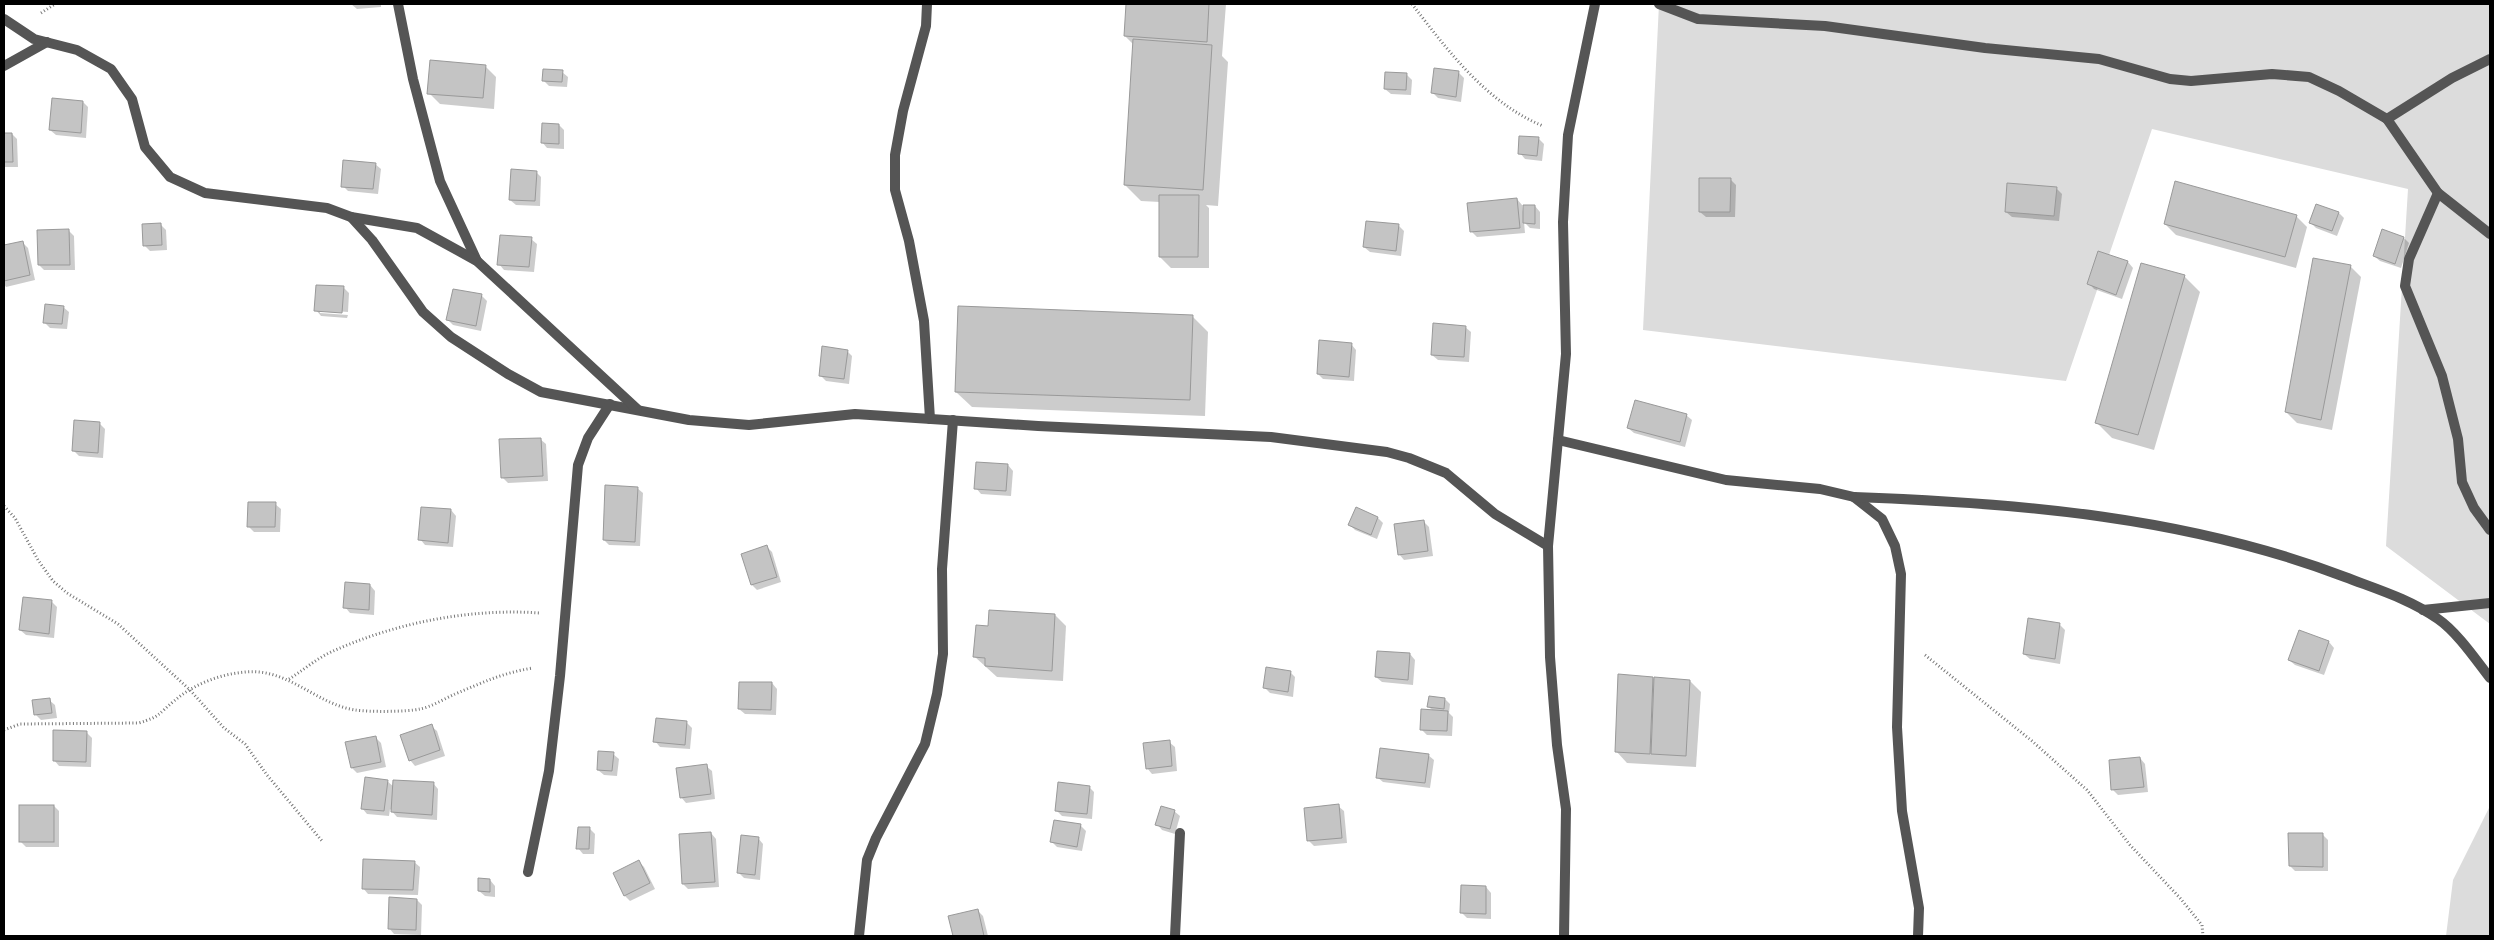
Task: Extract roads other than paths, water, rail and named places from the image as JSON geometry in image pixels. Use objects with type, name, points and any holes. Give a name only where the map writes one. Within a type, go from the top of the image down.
[{"type":"street","points":[[398,4],[413,79],[440,181],[477,261]]},
{"type":"street","points":[[927,4],[926,26],[903,111],[895,155],[895,190],[909,241],[924,321],[930,418]]},
{"type":"street","points":[[1564,936],[1566,809],[1557,745],[1550,657],[1548,546],[1566,354],[1563,222],[1568,135],[1595,4]]},
{"type":"street","points":[[1660,4],[1698,19],[1825,26],[1985,48],[2100,59],[2170,79],[2191,81],[2272,74],[2309,77],[2339,91],[2387,119],[2438,193],[2490,234]]},
{"type":"street","points":[[4,18],[34,39],[77,50],[111,69],[132,99],[145,147],[170,177],[205,193],[327,208],[351,217],[417,228],[477,261],[637,409]]},
{"type":"street","points":[[4,66],[47,42]]},
{"type":"street","points":[[2387,119],[2452,78],[2490,59]]},
{"type":"street","points":[[2438,193],[2409,259],[2405,286],[2442,376],[2458,439],[2462,482],[2474,508],[2490,530]]},
{"type":"street","points":[[351,217],[372,240],[423,312],[451,337],[508,374],[541,392],[689,420],[749,425],[855,414],[1271,437],[1387,452],[1446,473],[1495,514],[1548,546]]},
{"type":"street","points":[[528,872],[549,771],[561,663],[578,465],[588,438],[610,404]]},
{"type":"street","points":[[859,936],[867,860],[876,838],[925,744],[937,694],[944,654],[942,569],[953,420]]},
{"type":"street","points":[[1558,440],[1726,480],[1820,489],[1854,496],[1988,504],[2091,514],[2197,533],[2297,558],[2408,602],[2439,619],[2472,654],[2490,678]]},
{"type":"street","points":[[1854,496],[1882,519],[1895,546],[1901,574],[1897,727],[1902,811],[1919,908],[1918,936]]},
{"type":"street","points":[[2423,610],[2490,603]]},
{"type":"street","points":[[1175,936],[1180,833]]}]
